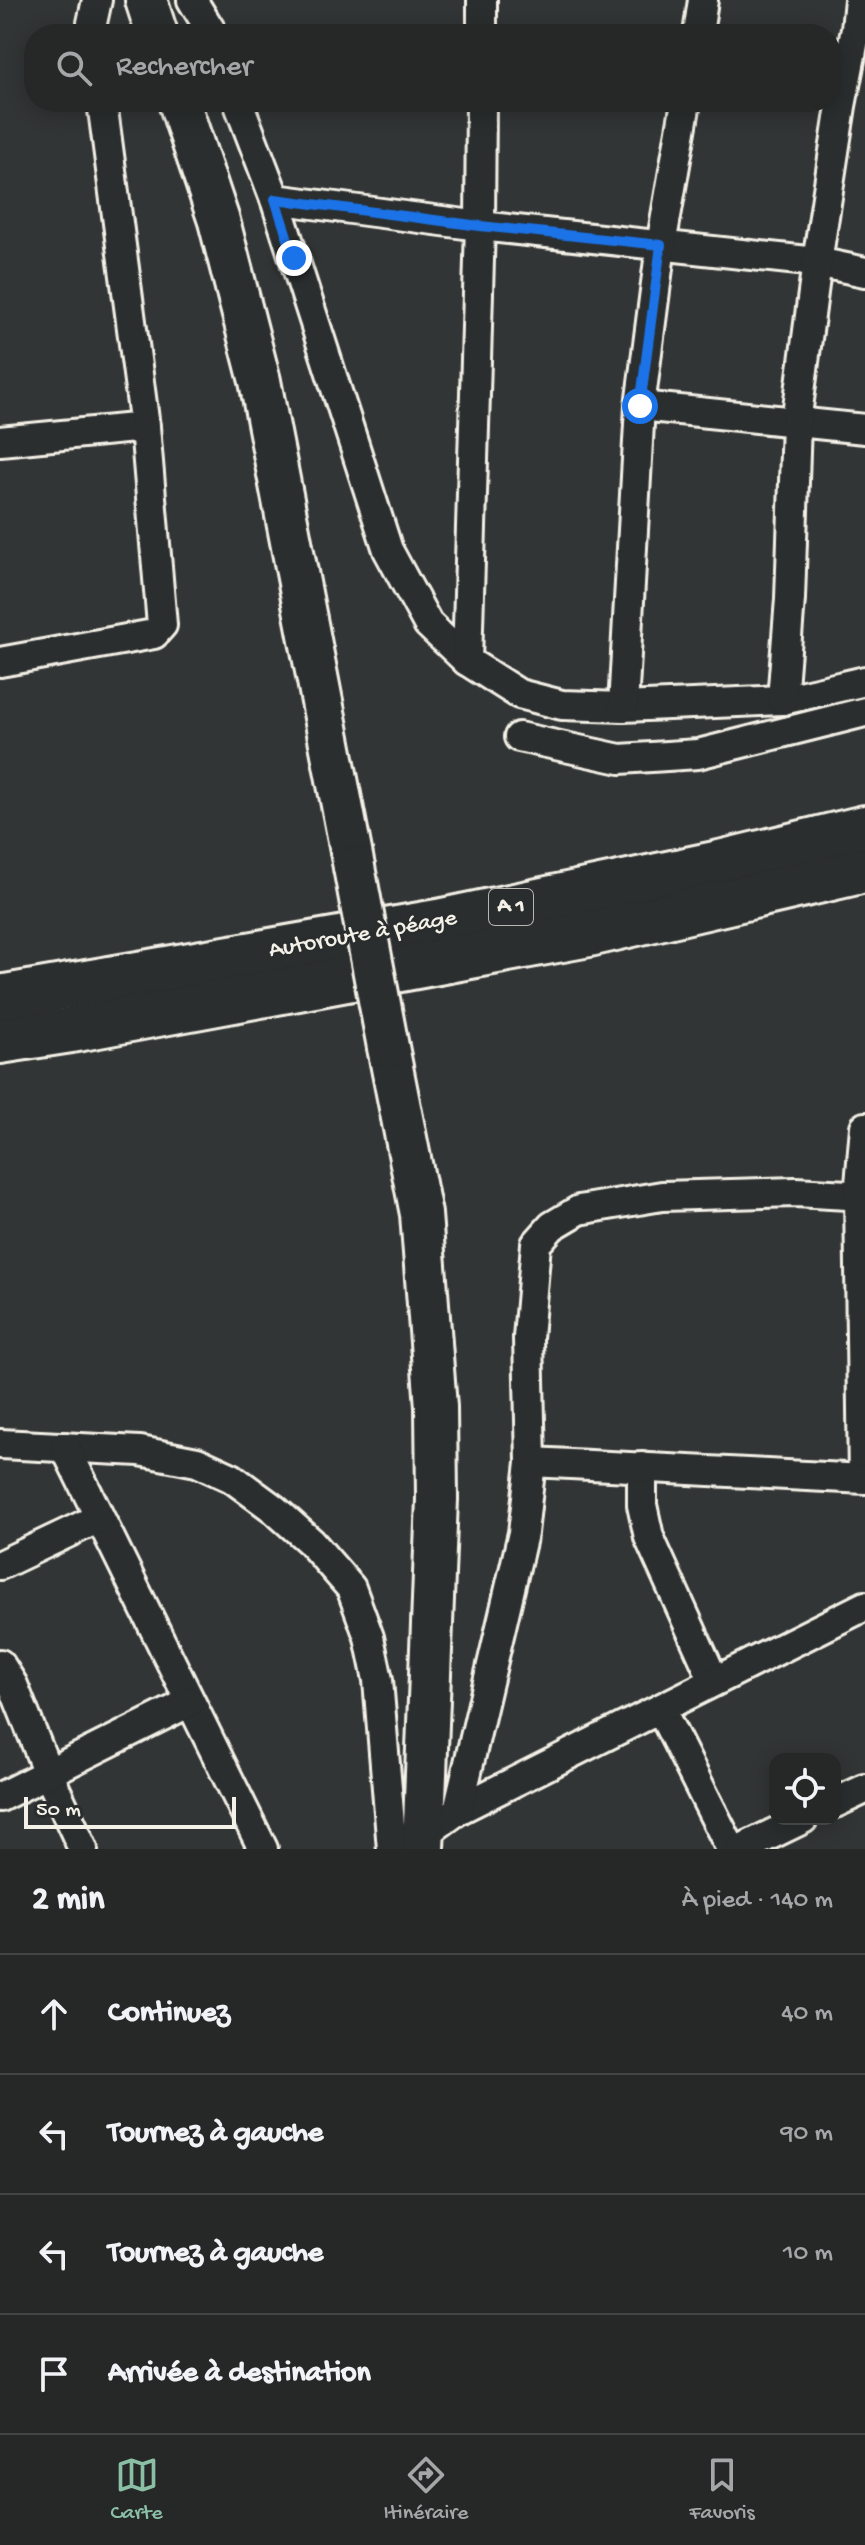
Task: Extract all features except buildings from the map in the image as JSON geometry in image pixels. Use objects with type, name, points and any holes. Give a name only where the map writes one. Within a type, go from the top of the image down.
[{"type":"highway","name":"Autoroute à péage","points":[[0,998],[438,922],[720,863],[865,828]]},
{"type":"highway","name":"A 1","points":[[0,1041],[86,1028],[589,934],[865,870]]},
{"type":"street","points":[[92,24],[97,0]]},
{"type":"street","points":[[146,0],[154,24]]},
{"type":"street","points":[[192,0],[207,24]]},
{"type":"street","points":[[482,0],[482,24]]},
{"type":"street","points":[[699,24],[703,0]]},
{"type":"street","points":[[782,700],[790,599],[796,423],[817,262],[853,106],[859,0]]},
{"type":"street","points":[[0,662],[154,634],[162,625],[145,427],[103,112]]},
{"type":"street","points":[[182,112],[219,221],[260,381],[421,1214],[436,1407],[437,1499],[402,1845]]},
{"type":"street","points":[[242,112],[275,199],[388,550],[428,624],[467,661],[519,694],[562,705],[623,707],[782,700],[865,681]]},
{"type":"street","points":[[467,661],[481,112]]},
{"type":"street","points":[[623,707],[640,406],[661,245],[684,112]]},
{"type":"street","points":[[275,199],[480,226],[817,262],[865,272]]},
{"type":"street","points":[[640,406],[865,429]]},
{"type":"street","points":[[0,441],[145,427]]},
{"type":"street","points":[[519,737],[620,759],[698,754],[865,712]]},
{"type":"street","points":[[531,1462],[864,1478],[862,1196],[865,1127]]},
{"type":"street","points":[[458,1810],[523,1533],[531,1462],[528,1338],[536,1244],[552,1226],[579,1210],[662,1196],[796,1192],[862,1196]]},
{"type":"street","points":[[0,1444],[140,1451],[197,1462],[232,1478],[311,1542],[351,1588],[369,1637],[402,1845]]},
{"type":"street","points":[[65,1447],[263,1849]]},
{"type":"street","points":[[642,1467],[642,1505],[649,1537],[714,1681]]},
{"type":"street","points":[[0,1565],[99,1518]]},
{"type":"street","points":[[402,1845],[458,1810],[865,1606]]},
{"type":"street","points":[[0,1664],[13,1685],[83,1849]]},
{"type":"street","points":[[0,1797],[190,1702]]},
{"type":"street","points":[[661,1710],[731,1849]]},
{"type":"street","points":[[841,1800],[865,1789]]},
{"type":"street","points":[[741,1849],[791,1825]]},
{"type":"route","points":[[294,258],[275,199],[480,226],[661,245],[640,406]]}]
